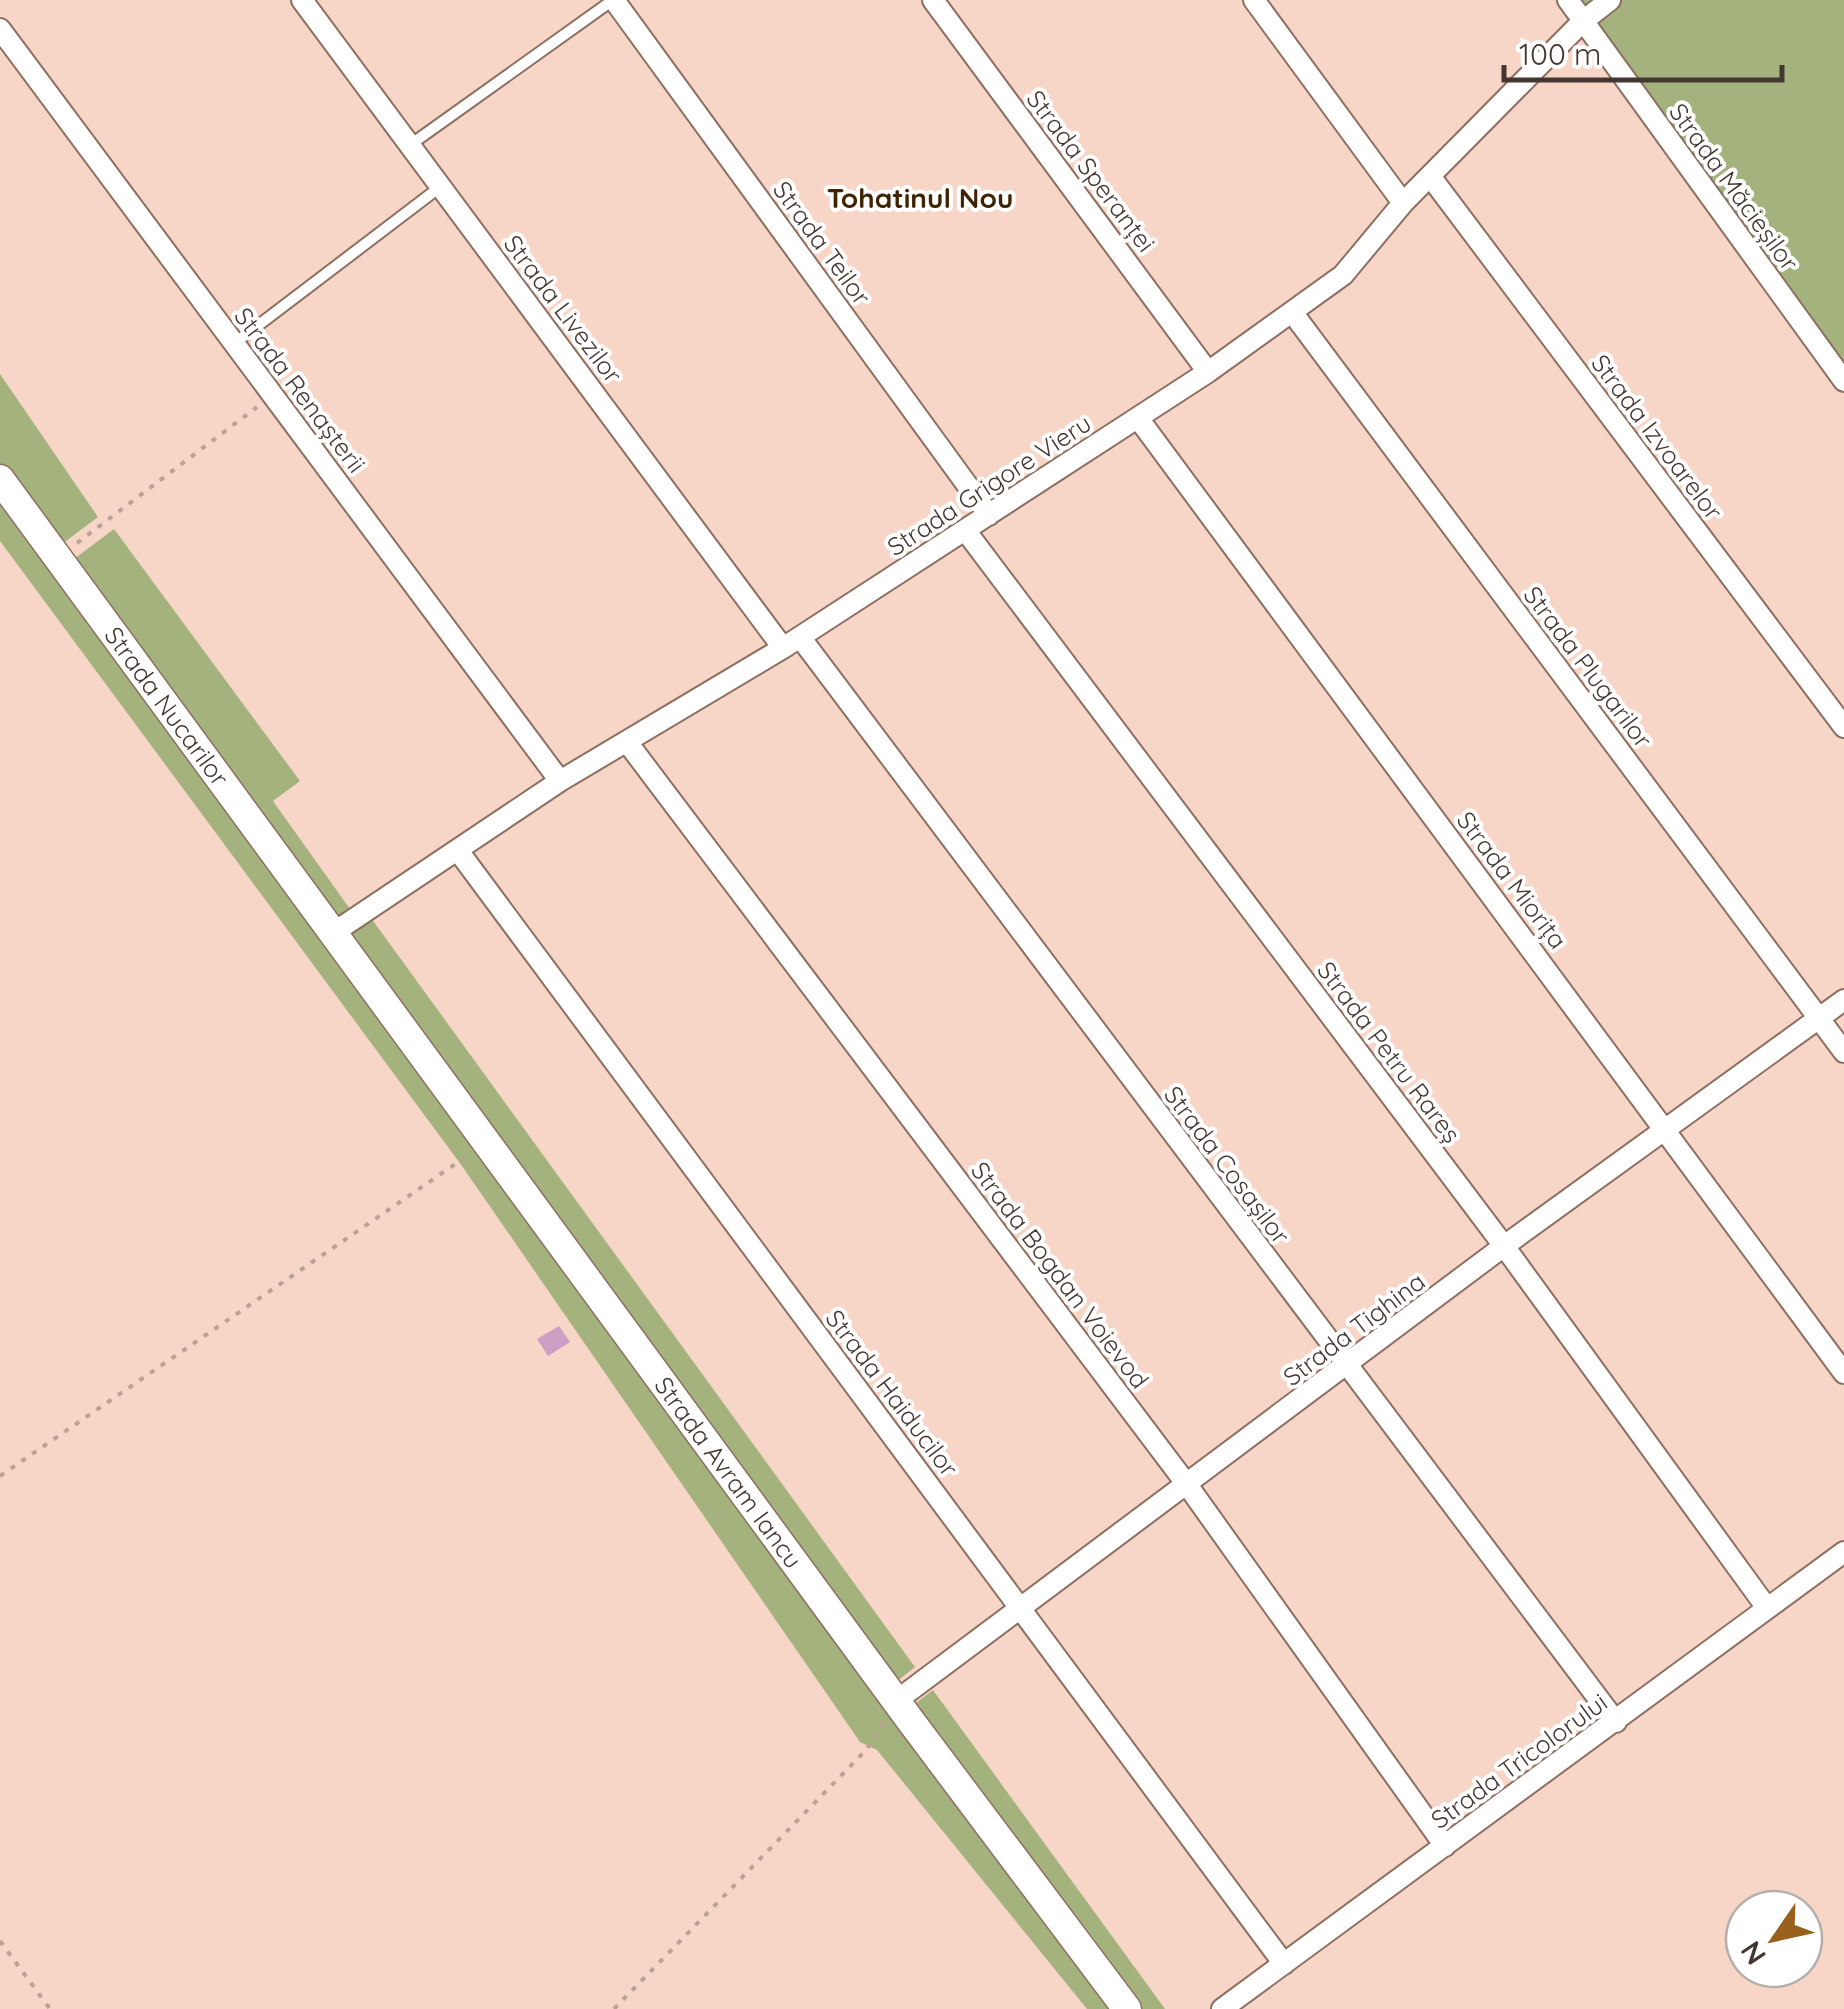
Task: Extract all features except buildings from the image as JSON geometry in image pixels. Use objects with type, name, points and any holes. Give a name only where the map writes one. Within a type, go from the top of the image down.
[{"type":"street","name":"Strada Livezilor","points":[[302,0],[792,642]]},
{"type":"street","name":"Strada Teilor","points":[[614,0],[989,515]]},
{"type":"street","name":"Strada Speranței","points":[[933,0],[1208,372]]},
{"type":"street","points":[[1254,0],[1404,203]]},
{"type":"street","name":"Strada Măcieșilor","points":[[1568,0],[1844,382]]},
{"type":"street","name":"Strada Grigore Vieru","points":[[334,934],[560,781],[792,642],[1138,418],[1342,276],[1430,176],[1583,21],[1610,0]]},
{"type":"street","name":"Strada Renașterii","points":[[0,30],[560,781]]},
{"type":"street","name":"Strada Izvoarelor","points":[[1430,176],[1844,728]]},
{"type":"street","name":"Strada Plugarilor","points":[[1292,312],[1844,1052]]},
{"type":"street","name":"Strada Miorița","points":[[1138,418],[1844,1372]]},
{"type":"street","name":"Strada Nucarilor","points":[[0,479],[334,934]]},
{"type":"street","name":"Strada Petru Rareș","points":[[964,530],[1504,1246],[1767,1608]]},
{"type":"street","name":"Strada Cosașilor","points":[[792,642],[1616,1722]]},
{"type":"street","name":"Strada Bogdan Voievod","points":[[627,742],[1188,1486],[1445,1846]]},
{"type":"street","name":"Strada Haiducilor","points":[[460,852],[1284,1964]]},
{"type":"street","name":"Strada Avram Iancu","points":[[334,934],[896,1701],[1127,2009]]},
{"type":"street","name":"Strada Tighina","points":[[896,1701],[1504,1246],[1844,1000]]},
{"type":"street","name":"Strada Tricolorului","points":[[1222,2009],[1844,1552]]},
{"type":"lane","points":[[410,145],[614,0]]},
{"type":"lane","points":[[234,344],[441,187]]},
{"type":"path","points":[[58,557],[273,396]]},
{"type":"path","points":[[0,1476],[486,1143]]},
{"type":"path","points":[[614,2009],[867,1749],[896,1701]]},
{"type":"path","points":[[0,1940],[50,2009]]},
{"type":"green space","points":[[1844,0],[1844,366],[1579,2]]},
{"type":"green space","points":[[0,374],[98,517],[58,547],[0,468]]},
{"type":"green space","points":[[0,496],[1115,2009],[1087,2009],[877,1750],[860,1742],[462,1166],[0,541]]},
{"type":"green space","points":[[114,529],[300,781],[273,801],[350,909],[335,920],[70,562]]},
{"type":"green space","points":[[371,918],[915,1667],[895,1683],[346,934]]},
{"type":"green space","points":[[933,1690],[1165,2009],[1137,2009],[912,1706]]},
{"type":"district","name":"Tohatinul Nou","points":[[920,198]]}]
